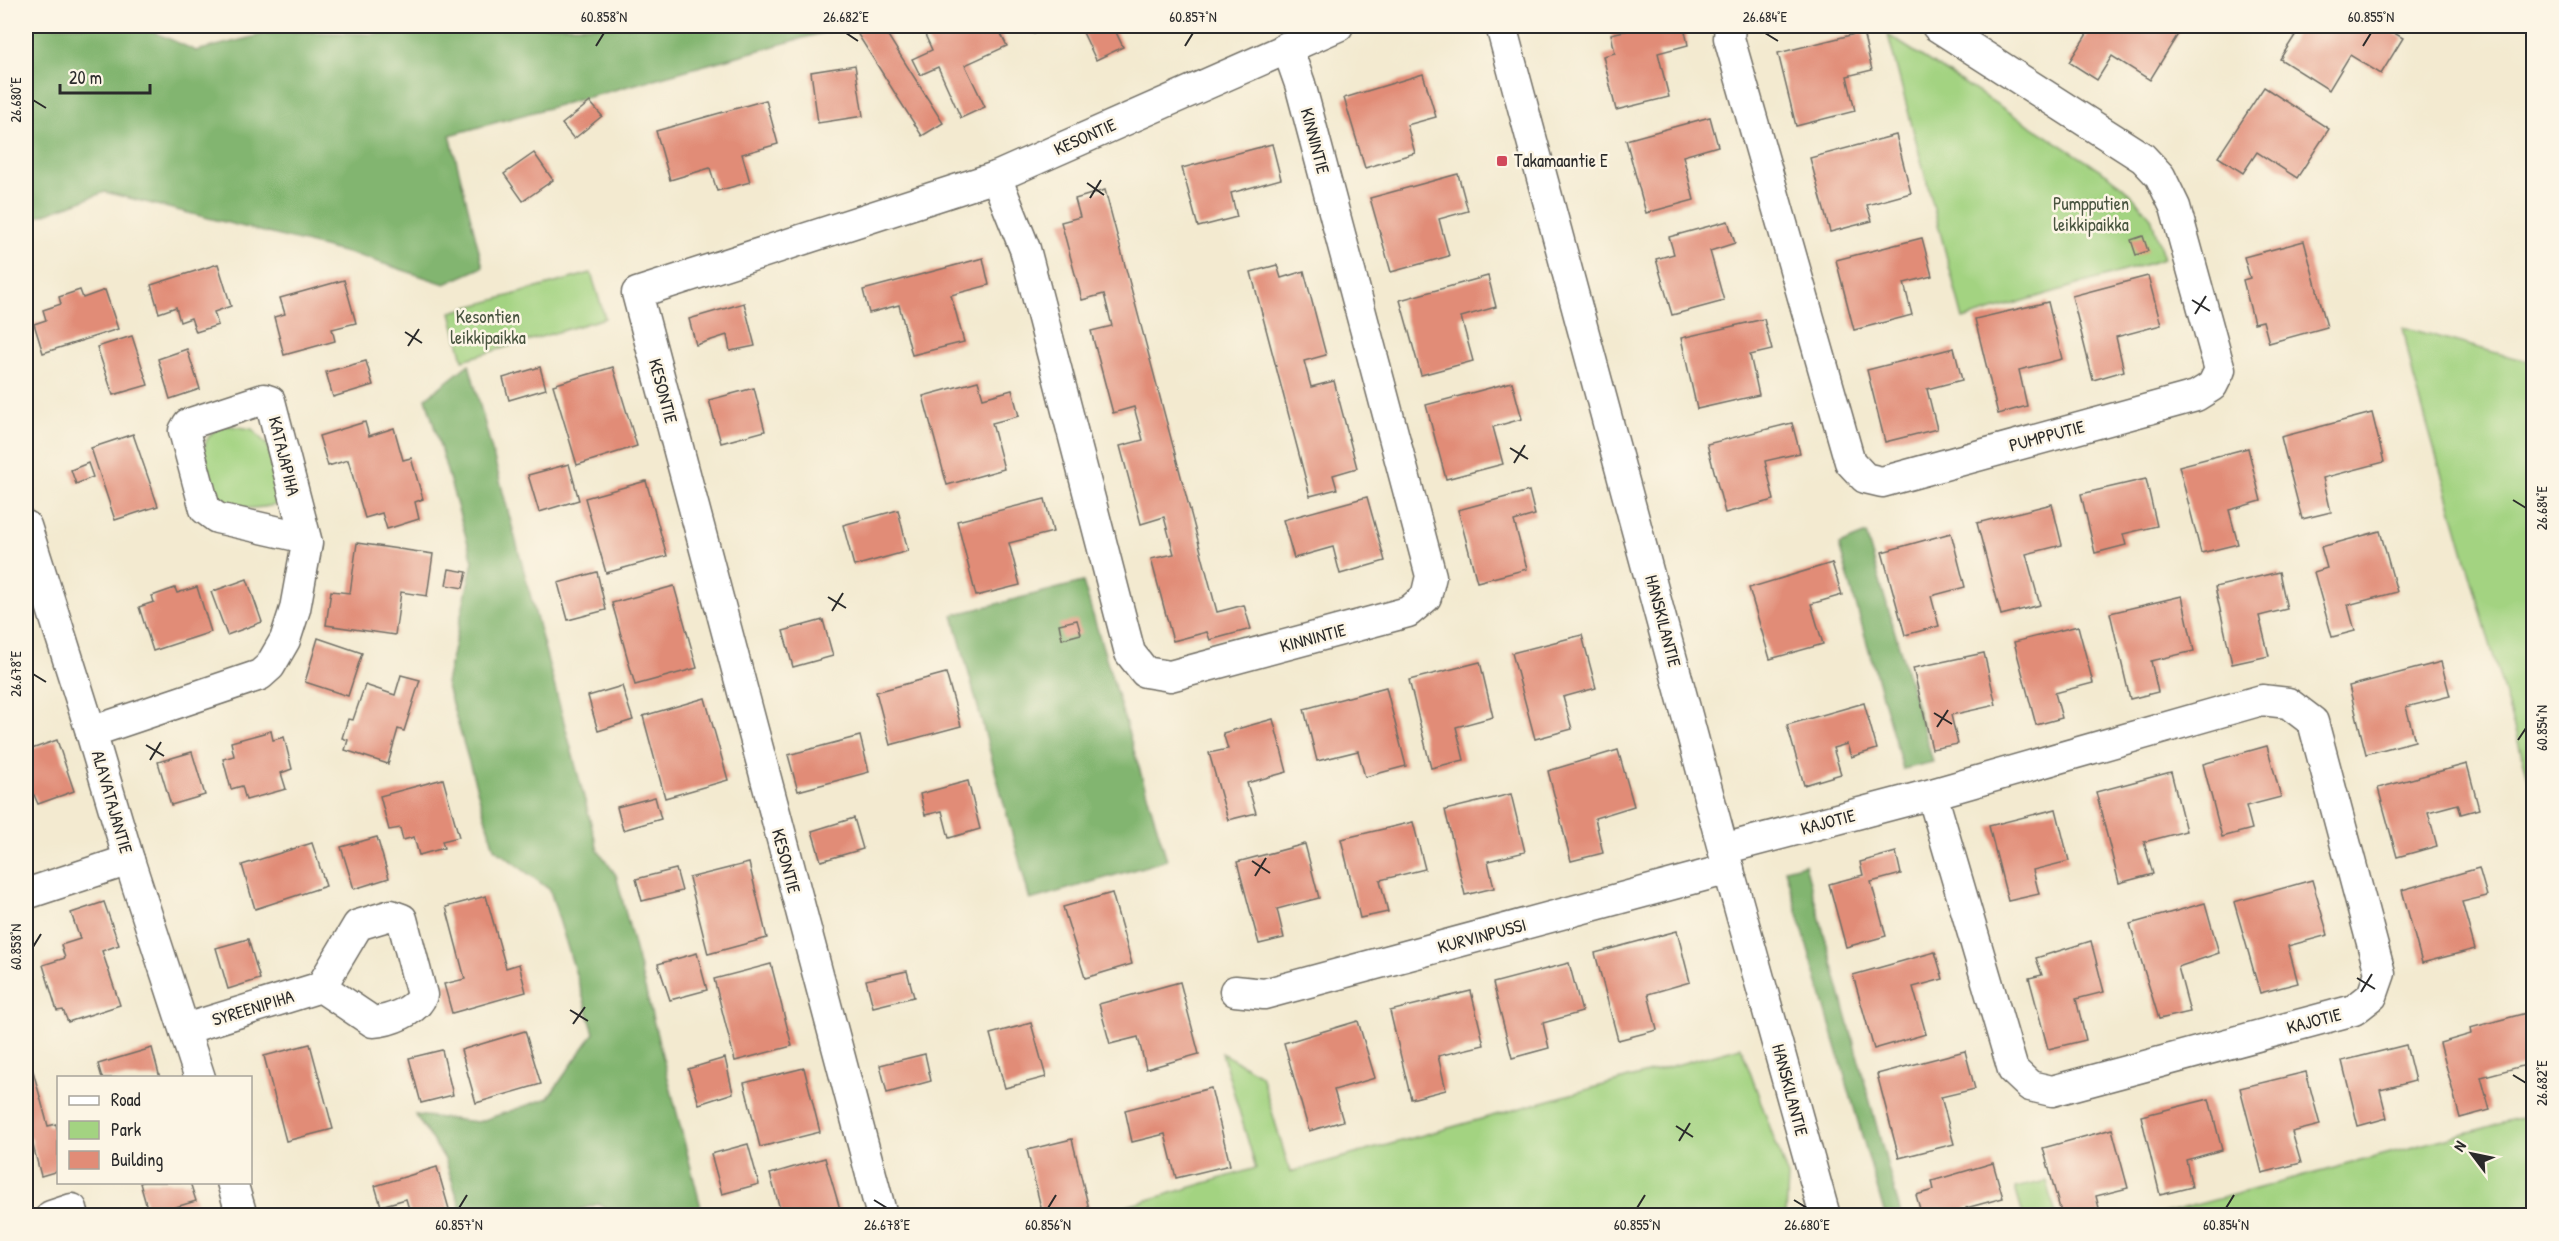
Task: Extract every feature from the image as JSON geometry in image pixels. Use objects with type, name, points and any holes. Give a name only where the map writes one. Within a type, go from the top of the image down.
[{"type":"street","name":"KESONTIE","points":[[882,1215],[637,293],[996,177],[1338,26]]},
{"type":"street","name":"HANSKILANTIE","points":[[1501,26],[1726,859],[1825,1215]]},
{"type":"street","name":"PUMPPUTIE","points":[[1730,26],[1729,38],[1850,462],[1865,478],[1882,482],[2196,396],[2212,386],[2220,370],[2175,207],[2160,176],[2143,158],[1937,26]]},
{"type":"street","name":"KINNINTIE","points":[[996,177],[1025,249],[1130,653],[1145,672],[1170,676],[1408,612],[1426,597],[1431,576],[1303,95],[1287,47]]},
{"type":"street","name":"KATAJAPIHA","points":[[91,732],[260,675],[285,640],[295,609],[307,543],[268,399],[185,427],[205,509],[210,515],[297,536],[307,543]]},
{"type":"street","name":"ALAVATAJANTIE","points":[[26,526],[129,860],[200,1076]]},
{"type":"street","name":"KAJOTIE","points":[[1726,859],[1932,794],[2262,700],[2288,703],[2313,722],[2380,973],[2373,996],[2354,1010],[2052,1091],[2030,1086],[2013,1070],[1932,794]]},
{"type":"street","name":"KURVINPUSSI","points":[[1235,991],[1264,994],[1726,859]]},
{"type":"street","points":[[26,894],[129,860]]},
{"type":"street","name":"SYREENIPIHA","points":[[185,1029],[321,987]]},
{"type":"street","points":[[233,1184],[242,1215]]},
{"type":"street","points":[[51,1215],[72,1209],[74,1215]]},
{"type":"green space","points":[[26,26],[141,26],[196,51],[277,31],[376,34],[404,26],[847,26],[450,135],[483,267],[445,284],[363,257],[105,192],[26,221]]},
{"type":"green space","name":"Pumpputien leikkipaikka","points":[[1888,35],[2110,176],[2132,195],[2151,217],[2164,259],[1963,319]]},
{"type":"green space","name":"Kesontien leikkipaikka","points":[[591,273],[605,318],[463,360],[451,312]]},
{"type":"green space","points":[[2403,327],[2533,363],[2533,794],[2413,375]]},
{"type":"green space","points":[[469,364],[598,850],[616,875],[703,1215],[618,1215],[599,1204],[559,1215],[463,1215],[445,1159],[415,1115],[478,1122],[548,1098],[594,1033],[550,890],[494,848],[446,683],[473,561],[426,398]]},
{"type":"green space","points":[[224,425],[252,429],[268,446],[283,503],[257,508],[238,507],[221,501],[215,495],[205,461],[204,447],[210,435]]},
{"type":"green space","points":[[1866,534],[1933,762],[1903,769],[1839,545]]},
{"type":"green space","points":[[1083,582],[1167,860],[1030,900],[953,615]]},
{"type":"green space","points":[[1805,864],[1901,1215],[1885,1215],[1785,869]]},
{"type":"green space","points":[[1741,1047],[1788,1177],[1786,1215],[1108,1216],[1107,1212],[1256,1168],[1222,1053],[1261,1075],[1290,1172]]},
{"type":"green space","points":[[2533,1115],[2533,1215],[2158,1215]]},
{"type":"green space","points":[[2047,1181],[2056,1215],[2023,1215],[2015,1188]]},
{"type":"building","points":[[869,26],[882,26],[943,123],[922,136],[857,33]]},
{"type":"building","points":[[921,26],[997,26],[1007,46],[965,65],[985,107],[961,118],[938,67],[920,75],[912,59],[932,50]]},
{"type":"building","points":[[1030,26],[1051,26],[1034,34]]},
{"type":"building","points":[[1080,26],[1113,26],[1123,47],[1096,60]]},
{"type":"building","points":[[1646,26],[1684,26],[1688,45],[1658,53],[1669,97],[1616,110],[1603,56],[1615,53],[1611,34]]},
{"type":"building","points":[[2092,26],[2172,26],[2180,31],[2150,80],[2112,56],[2097,80],[2069,62]]},
{"type":"building","points":[[2301,26],[2382,26],[2403,38],[2381,74],[2350,55],[2329,90],[2280,59]]},
{"type":"building","points":[[1863,32],[1872,70],[1847,76],[1855,111],[1796,126],[1778,53]]},
{"type":"building","points":[[855,65],[863,116],[818,123],[811,72]]},
{"type":"building","points":[[1423,74],[1436,117],[1407,125],[1415,153],[1365,168],[1344,98]]},
{"type":"building","points":[[2264,87],[2329,129],[2297,178],[2257,152],[2243,173],[2218,157]]},
{"type":"building","points":[[766,100],[778,144],[742,154],[750,182],[717,191],[710,168],[670,180],[656,131]]},
{"type":"building","points":[[590,102],[602,116],[574,139],[562,124]]},
{"type":"building","points":[[1710,117],[1718,146],[1683,156],[1694,200],[1646,213],[1626,140]]},
{"type":"building","points":[[1896,135],[1911,193],[1867,205],[1872,221],[1830,232],[1810,158]]},
{"type":"building","points":[[1272,144],[1281,179],[1231,193],[1237,217],[1198,227],[1182,168]]},
{"type":"building","points":[[534,153],[553,180],[523,201],[504,174]]},
{"type":"building","points":[[1458,174],[1468,211],[1439,219],[1449,256],[1391,272],[1370,198]]},
{"type":"building","points":[[1105,190],[1217,612],[1244,605],[1251,629],[1210,640],[1207,632],[1173,641],[1151,559],[1174,554],[1164,517],[1141,524],[1120,446],[1143,440],[1134,407],[1113,413],[1091,331],[1112,326],[1104,294],[1082,300],[1061,222],[1080,217],[1075,199]]},
{"type":"building","points":[[1728,221],[1735,243],[1710,251],[1724,301],[1672,315],[1656,259],[1674,254],[1669,237]]},
{"type":"building","points":[[2143,236],[2148,251],[2136,255],[2131,240]]},
{"type":"building","points":[[1922,238],[1932,276],[1904,283],[1912,315],[1854,330],[1836,260]]},
{"type":"building","points":[[2304,241],[2327,327],[2269,343],[2263,321],[2254,323],[2243,280],[2250,278],[2244,257]]},
{"type":"building","points":[[983,258],[989,285],[951,295],[964,342],[912,355],[899,305],[869,313],[863,290]]},
{"type":"building","points":[[218,264],[231,306],[214,312],[218,325],[196,332],[191,318],[180,322],[176,307],[159,313],[151,285]]},
{"type":"building","points":[[1277,265],[1281,278],[1304,271],[1326,355],[1304,361],[1311,387],[1334,381],[1357,468],[1333,475],[1337,489],[1310,496],[1251,272]]},
{"type":"building","points":[[1488,276],[1496,307],[1461,317],[1473,361],[1421,375],[1400,300]]},
{"type":"building","points":[[2148,276],[2161,325],[2116,337],[2124,371],[2093,380],[2072,296]]},
{"type":"building","points":[[344,280],[356,323],[332,329],[335,341],[284,355],[274,317],[285,314],[280,298]]},
{"type":"building","points":[[80,290],[83,298],[105,290],[118,329],[43,353],[34,324],[46,320],[43,310],[61,304],[59,297]]},
{"type":"building","points":[[2048,302],[2062,359],[2019,370],[2027,406],[1998,414],[1975,319]]},
{"type":"building","points":[[744,303],[755,346],[730,351],[727,335],[696,345],[689,319]]},
{"type":"building","points":[[1764,319],[1772,350],[1750,355],[1759,395],[1697,409],[1681,338]]},
{"type":"building","points":[[132,336],[148,385],[113,395],[97,347]]},
{"type":"building","points":[[1954,348],[1962,380],[1927,389],[1937,429],[1885,442],[1867,370]]},
{"type":"building","points":[[187,349],[200,389],[170,399],[158,359]]},
{"type":"building","points":[[366,361],[373,385],[333,397],[326,372]]},
{"type":"building","points":[[540,367],[546,389],[509,400],[503,378]]},
{"type":"building","points":[[613,367],[637,446],[577,465],[553,385]]},
{"type":"building","points":[[978,381],[983,398],[1012,390],[1019,416],[992,423],[1004,469],[947,485],[923,396]]},
{"type":"building","points":[[1512,382],[1522,419],[1493,427],[1503,464],[1446,479],[1426,405]]},
{"type":"building","points":[[754,388],[765,431],[721,443],[709,400]]},
{"type":"building","points":[[2372,413],[2384,462],[2323,478],[2331,512],[2302,519],[2281,437]]},
{"type":"building","points":[[365,422],[369,436],[394,428],[403,460],[411,458],[423,499],[415,502],[419,519],[387,529],[382,513],[365,518],[348,460],[328,466],[319,436]]},
{"type":"building","points":[[1792,423],[1800,453],[1765,461],[1774,500],[1725,513],[1707,444]]},
{"type":"building","points":[[133,434],[158,506],[115,520],[91,448]]},
{"type":"building","points":[[2248,448],[2261,501],[2229,510],[2238,544],[2201,553],[2179,466]]},
{"type":"building","points":[[88,463],[93,477],[76,484],[71,470]]},
{"type":"building","points":[[569,464],[579,500],[539,512],[528,475]]},
{"type":"building","points":[[2146,479],[2157,526],[2123,534],[2126,545],[2095,553],[2081,494]]},
{"type":"building","points":[[646,481],[667,556],[606,573],[585,498]]},
{"type":"building","points":[[1529,491],[1535,515],[1514,521],[1527,569],[1477,582],[1458,510]]},
{"type":"building","points":[[1367,497],[1385,561],[1340,574],[1333,547],[1294,558],[1283,520]]},
{"type":"building","points":[[1045,499],[1053,532],[1009,543],[1020,585],[976,596],[957,521]]},
{"type":"building","points":[[2052,504],[2062,545],[2026,554],[2040,605],[2001,615],[1977,523]]},
{"type":"building","points":[[898,510],[908,551],[854,566],[843,525]]},
{"type":"building","points":[[2380,531],[2397,592],[2348,605],[2355,631],[2332,637],[2314,572],[2327,568],[2321,547]]},
{"type":"building","points":[[1951,533],[1965,587],[1931,596],[1939,626],[1905,635],[1882,552]]},
{"type":"building","points":[[357,543],[433,554],[427,596],[401,592],[395,635],[326,625],[331,591],[350,593]]},
{"type":"building","points":[[1832,563],[1842,595],[1811,604],[1823,644],[1770,659],[1749,588]]},
{"type":"building","points":[[449,569],[467,572],[463,588],[446,585]]},
{"type":"building","points":[[597,572],[606,610],[568,620],[558,583]]},
{"type":"building","points":[[2279,572],[2287,609],[2259,616],[2269,656],[2232,664],[2215,587]]},
{"type":"building","points":[[247,579],[262,622],[227,635],[211,592]]},
{"type":"building","points":[[674,586],[697,668],[635,685],[612,603]]},
{"type":"building","points":[[197,587],[211,632],[153,651],[139,607],[154,602],[152,596],[175,588],[177,593]]},
{"type":"building","points":[[2182,596],[2194,651],[2151,661],[2158,692],[2130,699],[2110,613]]},
{"type":"building","points":[[823,620],[833,656],[793,667],[783,631]]},
{"type":"building","points":[[1077,620],[1081,634],[1062,639],[1059,624]]},
{"type":"building","points":[[2078,626],[2093,683],[2055,693],[2062,718],[2036,725],[2014,642]]},
{"type":"building","points":[[1582,635],[1596,688],[1563,697],[1572,729],[1535,739],[1512,653]]},
{"type":"building","points":[[318,638],[362,653],[348,696],[305,682]]},
{"type":"building","points":[[1984,653],[1996,705],[1951,715],[1958,744],[1932,749],[1913,668]]},
{"type":"building","points":[[1480,662],[1493,717],[1456,727],[1464,760],[1431,768],[1409,680]]},
{"type":"building","points":[[2441,662],[2450,696],[2406,707],[2415,741],[2366,754],[2349,686]]},
{"type":"building","points":[[946,673],[961,726],[890,745],[876,692]]},
{"type":"building","points":[[401,675],[420,680],[404,731],[398,729],[388,764],[345,750],[348,740],[342,738],[348,719],[353,720],[365,685],[395,695]]},
{"type":"building","points":[[622,686],[633,720],[598,731],[588,696]]},
{"type":"building","points":[[1386,687],[1406,766],[1365,777],[1358,751],[1317,761],[1304,709]]},
{"type":"building","points":[[705,698],[728,780],[665,798],[643,716]]},
{"type":"building","points":[[1864,703],[1877,749],[1851,757],[1847,744],[1833,748],[1841,774],[1804,785],[1787,725]]},
{"type":"building","points":[[1273,719],[1287,772],[1247,783],[1256,813],[1228,820],[1209,753],[1228,749],[1223,733]]},
{"type":"building","points":[[271,731],[273,740],[284,737],[292,769],[281,773],[286,789],[246,800],[242,786],[231,789],[223,759],[234,756],[231,742]]},
{"type":"building","points":[[860,736],[869,772],[798,791],[788,755]]},
{"type":"building","points":[[57,740],[74,791],[38,804],[34,795],[26,798],[26,751]]},
{"type":"building","points":[[2267,746],[2281,797],[2246,806],[2252,829],[2222,837],[2203,764]]},
{"type":"building","points":[[1618,750],[1634,806],[1595,818],[1603,853],[1571,861],[1548,771]]},
{"type":"building","points":[[192,752],[205,795],[171,805],[158,762]]},
{"type":"building","points":[[2467,764],[2479,809],[2461,814],[2458,804],[2428,812],[2437,846],[2397,857],[2378,788]]},
{"type":"building","points":[[2171,772],[2186,831],[2144,842],[2153,874],[2119,883],[2096,792]]},
{"type":"building","points":[[443,779],[459,837],[442,841],[444,848],[419,855],[414,837],[403,840],[400,828],[389,830],[380,796]]},
{"type":"building","points":[[968,781],[980,829],[949,838],[942,811],[925,815],[920,794]]},
{"type":"building","points":[[1511,794],[1525,852],[1488,861],[1494,888],[1465,895],[1445,810]]},
{"type":"building","points":[[655,797],[661,819],[623,830],[617,807]]},
{"type":"building","points":[[2056,809],[2069,861],[2033,870],[2039,894],[2008,901],[1989,826]]},
{"type":"building","points":[[854,818],[863,849],[821,861],[812,831]]},
{"type":"building","points":[[1413,822],[1425,869],[1380,880],[1388,912],[1360,918],[1341,839]]},
{"type":"building","points":[[377,837],[389,878],[354,889],[341,847]]},
{"type":"building","points":[[312,843],[326,886],[255,909],[242,865]]},
{"type":"building","points":[[1305,844],[1319,898],[1277,909],[1284,938],[1259,944],[1237,862]]},
{"type":"building","points":[[1896,852],[1901,874],[1871,882],[1886,936],[1846,947],[1829,884],[1863,875],[1860,862]]},
{"type":"building","points":[[749,863],[767,938],[708,954],[689,878]]},
{"type":"building","points":[[2479,868],[2487,896],[2462,902],[2475,949],[2422,963],[2402,890]]},
{"type":"building","points":[[676,869],[682,891],[642,901],[636,879]]},
{"type":"building","points":[[2312,880],[2328,935],[2288,946],[2298,983],[2260,993],[2234,902]]},
{"type":"building","points":[[1112,893],[1132,964],[1085,978],[1063,907]]},
{"type":"building","points":[[486,896],[506,968],[519,964],[526,992],[452,1013],[444,984],[465,979],[446,907]]},
{"type":"building","points":[[104,902],[119,945],[102,951],[120,1005],[68,1022],[63,1010],[57,1011],[43,965],[65,958],[61,945],[80,939],[71,913]]},
{"type":"building","points":[[2205,903],[2219,953],[2178,967],[2190,1012],[2159,1019],[2130,924]]},
{"type":"building","points":[[1677,931],[1690,982],[1648,994],[1657,1030],[1618,1040],[1595,953]]},
{"type":"building","points":[[248,939],[260,979],[228,989],[216,948]]},
{"type":"building","points":[[2091,941],[2104,992],[2076,999],[2086,1040],[2048,1049],[2029,978],[2042,975],[2036,958]]},
{"type":"building","points":[[1935,952],[1943,979],[1913,987],[1926,1034],[1874,1049],[1853,975]]},
{"type":"building","points":[[697,953],[707,990],[670,1000],[658,964]]},
{"type":"building","points":[[1569,963],[1582,1012],[1543,1023],[1549,1048],[1512,1058],[1493,983]]},
{"type":"building","points":[[771,964],[792,1046],[735,1061],[714,979]]},
{"type":"building","points":[[907,971],[914,997],[873,1007],[866,980]]},
{"type":"building","points":[[1180,982],[1199,1054],[1146,1069],[1138,1037],[1110,1044],[1099,1004]]},
{"type":"building","points":[[1471,991],[1484,1045],[1438,1056],[1446,1090],[1411,1099],[1390,1011]]},
{"type":"building","points":[[2530,1012],[2534,1026],[2534,1063],[2481,1077],[2490,1110],[2460,1118],[2440,1043],[2471,1034],[2470,1028]]},
{"type":"building","points":[[1358,1021],[1375,1078],[1334,1090],[1343,1121],[1309,1131],[1284,1043]]},
{"type":"building","points":[[1031,1023],[1046,1077],[1005,1088],[990,1034]]},
{"type":"building","points":[[525,1031],[541,1084],[476,1103],[461,1050]]},
{"type":"building","points":[[310,1044],[333,1129],[286,1141],[264,1056]]},
{"type":"building","points":[[2406,1045],[2415,1081],[2380,1090],[2387,1118],[2358,1126],[2342,1061]]},
{"type":"building","points":[[152,1048],[159,1076],[101,1076],[98,1064]]},
{"type":"building","points":[[442,1050],[453,1095],[421,1103],[409,1058]]},
{"type":"building","points":[[1965,1051],[1975,1089],[1941,1097],[1954,1144],[1899,1158],[1877,1074]]},
{"type":"building","points":[[925,1054],[931,1081],[887,1093],[880,1065]]},
{"type":"building","points":[[725,1058],[733,1093],[699,1104],[688,1069]]},
{"type":"building","points":[[804,1068],[820,1132],[760,1147],[744,1083]]},
{"type":"building","points":[[33,1071],[48,1126],[56,1124],[57,1128],[57,1171],[41,1176],[31,1138],[26,1139],[26,1073]]},
{"type":"building","points":[[2306,1072],[2320,1125],[2292,1132],[2301,1163],[2262,1173],[2240,1088]]},
{"type":"building","points":[[1211,1088],[1230,1165],[1176,1178],[1165,1134],[1132,1142],[1125,1110]]},
{"type":"building","points":[[2209,1099],[2222,1150],[2186,1160],[2192,1187],[2160,1195],[2141,1116]]},
{"type":"building","points":[[2112,1129],[2128,1188],[2096,1196],[2101,1216],[2062,1216],[2043,1148]]},
{"type":"building","points":[[1072,1139],[1090,1213],[1079,1216],[1043,1216],[1027,1150]]},
{"type":"building","points":[[748,1144],[759,1184],[722,1194],[711,1154]]},
{"type":"building","points":[[825,1158],[842,1216],[782,1216],[770,1174]]},
{"type":"building","points":[[1993,1163],[2003,1198],[1966,1208],[1968,1216],[1922,1216],[1916,1195],[1934,1190],[1932,1181]]},
{"type":"building","points":[[437,1167],[451,1216],[411,1216],[406,1199],[381,1206],[375,1186]]},
{"type":"building","points":[[140,1184],[191,1184],[196,1201],[149,1215]]},
{"type":"building","points":[[957,1209],[958,1216],[930,1215]]},
{"type":"place","name":"Takamaantie E","points":[[1502,161]]}]
